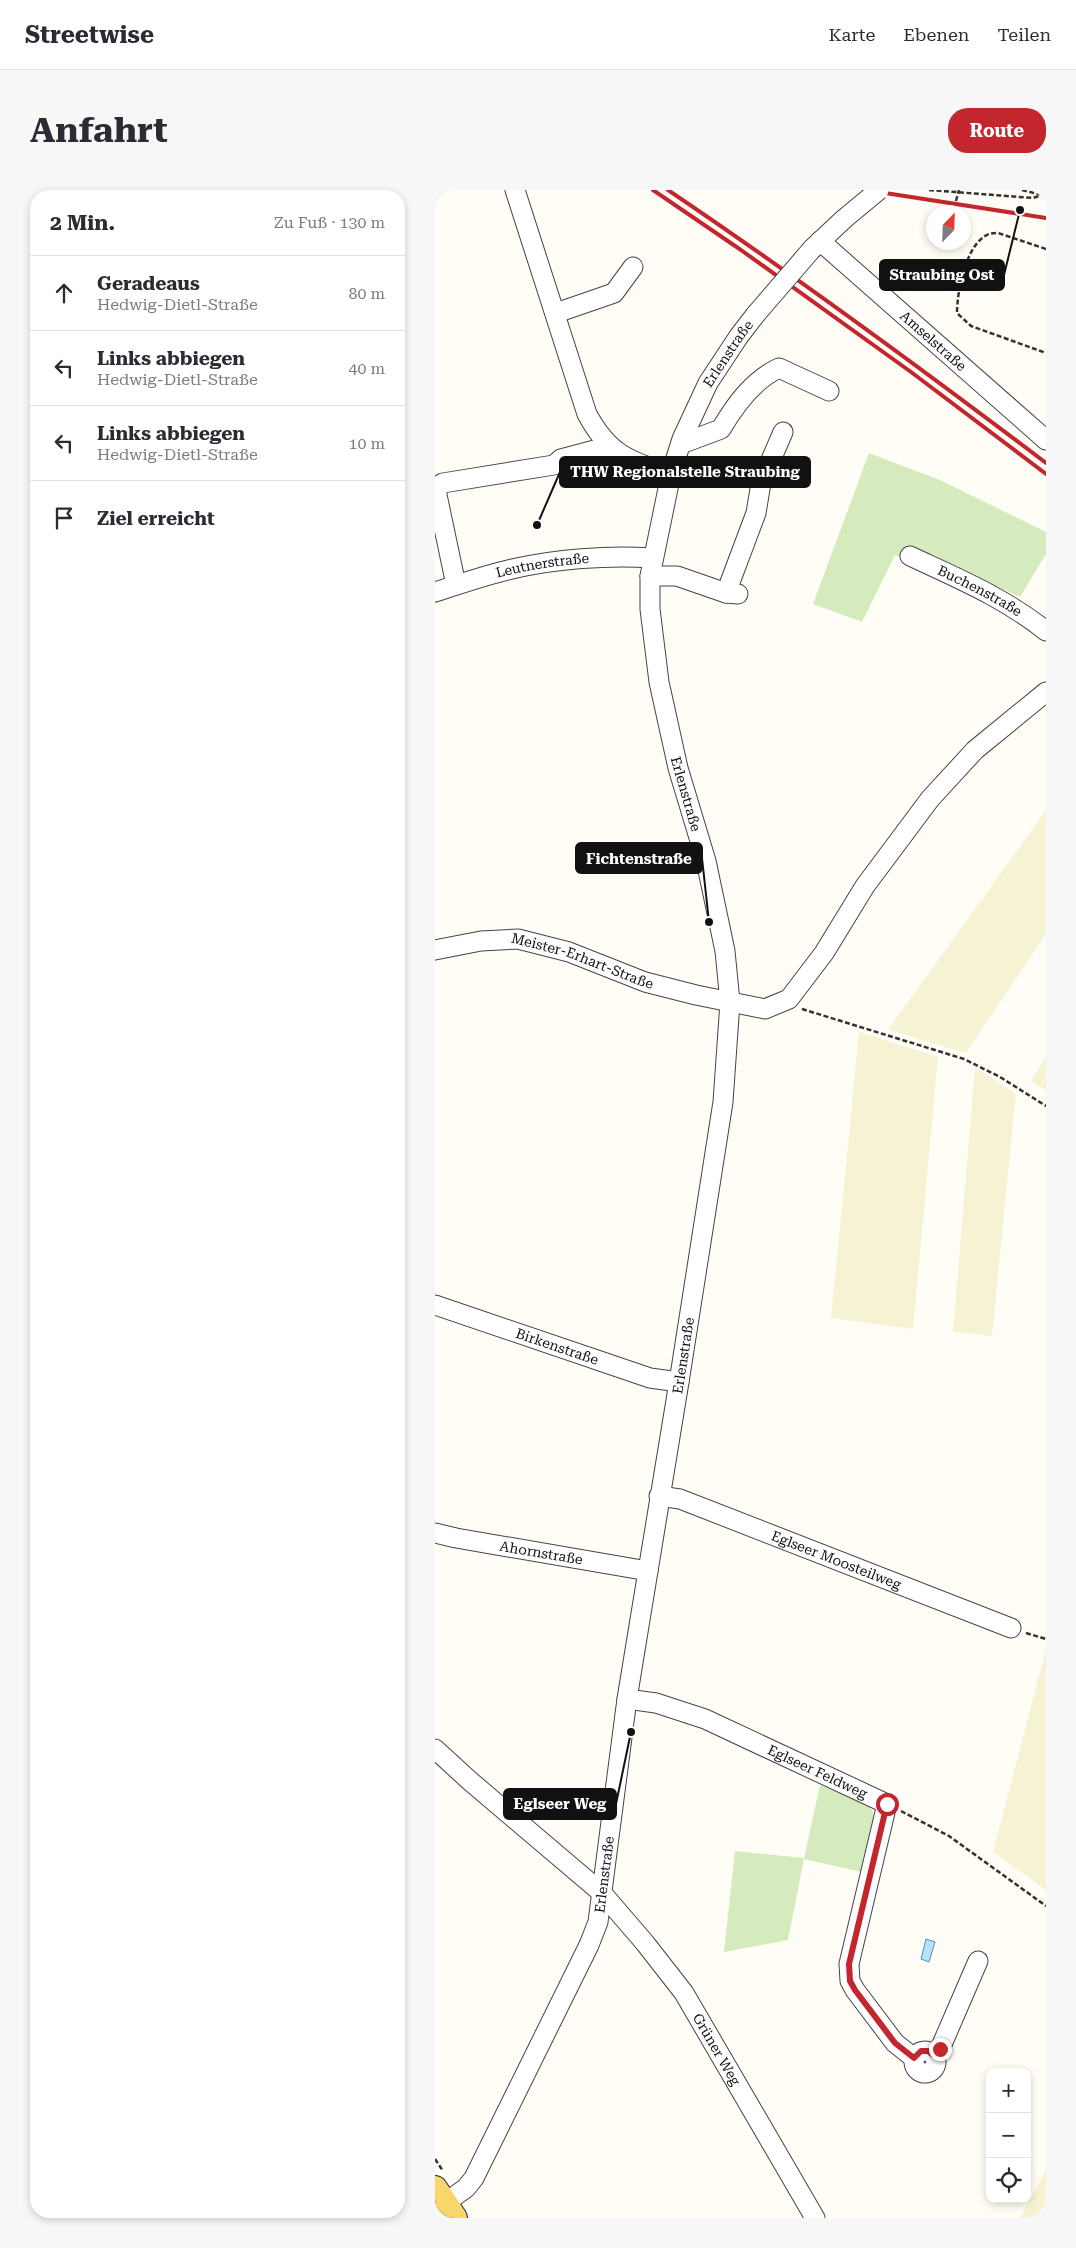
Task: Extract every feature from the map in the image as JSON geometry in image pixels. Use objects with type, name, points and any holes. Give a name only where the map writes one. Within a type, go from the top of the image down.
[{"type":"street","points":[[515,190],[587,414],[598,435],[610,446],[635,463],[671,474]]},
{"type":"street","points":[[816,245],[879,190]]},
{"type":"street","name":"Erlenstraße","points":[[445,2203],[466,2188],[474,2178],[589,1945],[598,1922],[627,1699],[723,1102],[730,1002],[725,951],[706,861],[678,768],[661,692],[649,610],[651,567],[671,474],[694,410],[708,383],[755,314],[816,245]]},
{"type":"street","name":"Amselstraße","points":[[816,245],[1046,440]]},
{"type":"street","points":[[556,313],[614,293],[633,267]]},
{"type":"street","points":[[681,444],[721,429],[732,410],[763,375],[779,368],[829,391]]},
{"type":"street","points":[[651,567],[732,593],[756,512],[761,483],[783,432]]},
{"type":"street","points":[[456,585],[437,496],[437,486],[443,483],[554,465],[561,459],[610,446]]},
{"type":"street","name":"Buchenstraße","points":[[910,556],[992,594],[1025,614],[1046,631]]},
{"type":"street","name":"Leutnerstraße","points":[[435,592],[511,569],[548,562],[636,557],[651,567]]},
{"type":"street","points":[[789,1000],[824,953],[865,886],[930,799],[975,750],[1046,692]]},
{"type":"street","name":"Meister-Erhart-Straße","points":[[435,950],[481,941],[518,939],[569,952],[645,982],[730,1002],[765,1009],[789,1000]]},
{"type":"street","name":"Birkenstraße","points":[[435,1305],[650,1378],[679,1382]]},
{"type":"street","name":"Eglseer Moosteilweg","points":[[659,1496],[679,1499],[1011,1628]]},
{"type":"street","name":"Ahornstraße","points":[[435,1533],[648,1571]]},
{"type":"street","name":"Eglseer Feldweg","points":[[627,1699],[664,1705],[705,1719],[887,1804]]},
{"type":"street","name":"Grüner Weg","points":[[435,1749],[469,1781],[602,1893],[645,1942],[684,1993],[815,2218]]},
{"type":"street","points":[[887,1804],[849,1964],[850,1981],[895,2043],[914,2058],[921,2051],[928,2051],[933,2055],[940,2049],[978,1961]]},
{"type":"path","points":[[929,190],[1033,198],[1044,196]]},
{"type":"path","points":[[1022,190],[1044,196]]},
{"type":"path","points":[[956,201],[958,191]]},
{"type":"path","points":[[1046,249],[998,233],[990,232],[983,235],[974,248],[960,280],[957,313],[971,326],[1046,353]]},
{"type":"path","points":[[789,1000],[802,1009],[981,1066],[1046,1106]]},
{"type":"path","points":[[1011,1628],[1046,1640]]},
{"type":"path","points":[[887,1804],[920,1819],[949,1836],[1046,1906]]},
{"type":"shaded area","points":[[1046,810],[1046,934],[966,1053],[888,1030]]},
{"type":"shaded area","points":[[859,1032],[938,1057],[913,1329],[831,1318]]},
{"type":"shaded area","points":[[1046,1057],[1046,1090],[1031,1081]]},
{"type":"shaded area","points":[[975,1067],[1016,1094],[992,1336],[953,1332]]},
{"type":"shaded area","points":[[1046,1649],[1046,1890],[993,1852]]},
{"type":"shaded area","points":[[1046,2170],[1046,2218],[1020,2218],[1028,2203],[1031,2203],[1031,2198]]},
{"type":"green space","points":[[869,453],[940,480],[1046,532],[1046,554],[1020,597],[911,548],[905,560],[895,555],[862,622],[813,604]]},
{"type":"green space","points":[[820,1785],[870,1805],[874,1816],[861,1872],[804,1859],[788,1940],[724,1952],[735,1851],[804,1858]]},
{"type":"water","points":[[926,1939],[935,1942],[929,1962],[921,1959]]},
{"type":"railway","points":[[653,190],[741,250],[911,372],[1046,474]]},
{"type":"railway","points":[[668,190],[859,324],[1046,463]]},
{"type":"railway","points":[[866,190],[1046,218]]},
{"type":"place","name":"Straubing Ost","points":[[1020,210]]},
{"type":"place","name":"THW Regionalstelle Straubing","points":[[537,525]]},
{"type":"place","name":"Fichtenstraße","points":[[709,922]]},
{"type":"place","name":"Eglseer Weg","points":[[631,1732]]},
{"type":"route","points":[[887,1804],[849,1964],[850,1981],[895,2043],[914,2058],[918,2052],[924,2050],[931,2052],[933,2055],[940,2049]]}]
